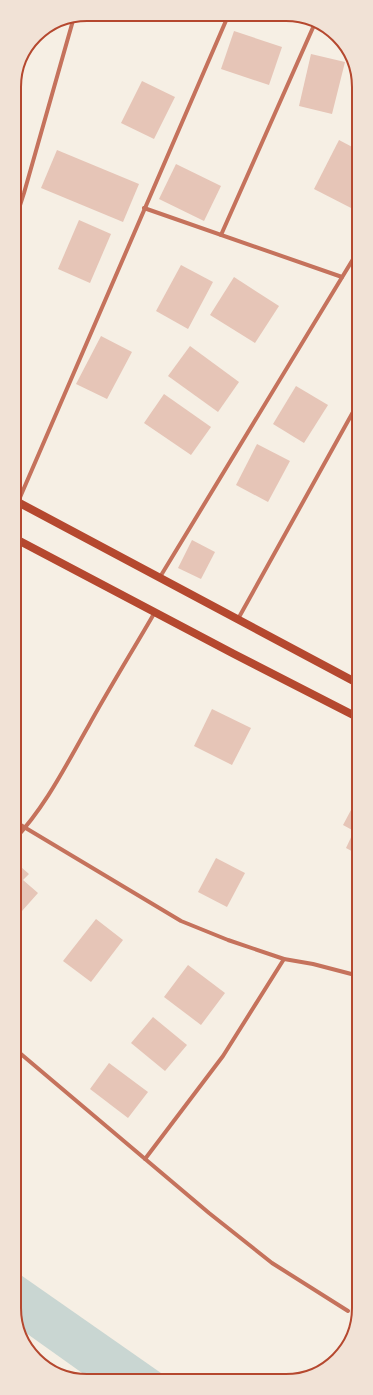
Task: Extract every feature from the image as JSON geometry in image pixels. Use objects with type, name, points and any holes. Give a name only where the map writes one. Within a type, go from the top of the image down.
[{"type":"main road","points":[[21,504],[352,680]]},
{"type":"main road","points":[[21,542],[352,714]]},
{"type":"street","points":[[21,490],[226,21]]},
{"type":"street","points":[[21,202],[72,23]]},
{"type":"street","points":[[221,235],[313,27]]},
{"type":"street","points":[[144,208],[342,277]]},
{"type":"street","points":[[160,577],[352,261]]},
{"type":"street","points":[[238,619],[352,414]]},
{"type":"street","points":[[21,833],[48,797],[65,770],[88,726],[155,612]]},
{"type":"street","points":[[21,825],[181,921],[228,940],[284,959],[314,964],[352,974]]},
{"type":"street","points":[[145,1159],[222,1056],[284,959]]},
{"type":"street","points":[[21,1055],[209,1213],[272,1262],[348,1311]]},
{"type":"shaded area","points":[[21,1275],[162,1374],[83,1374],[26,1333],[23,1325],[21,1308]]},
{"type":"building","points":[[234,31],[282,47],[269,85],[221,69]]},
{"type":"building","points":[[311,54],[345,62],[332,114],[299,106]]},
{"type":"building","points":[[142,81],[175,97],[154,139],[121,123]]},
{"type":"building","points":[[339,140],[352,147],[352,208],[314,189]]},
{"type":"building","points":[[57,150],[139,184],[123,222],[41,188]]},
{"type":"building","points":[[176,164],[221,186],[204,221],[159,199]]},
{"type":"building","points":[[79,220],[111,234],[90,283],[58,269]]},
{"type":"building","points":[[181,265],[213,282],[188,329],[156,311]]},
{"type":"building","points":[[234,277],[279,306],[255,343],[210,315]]},
{"type":"building","points":[[101,336],[132,352],[107,399],[76,384]]},
{"type":"building","points":[[190,346],[239,382],[218,412],[168,376]]},
{"type":"building","points":[[296,386],[328,405],[304,443],[273,424]]},
{"type":"building","points":[[164,394],[211,427],[191,455],[144,423]]},
{"type":"building","points":[[257,444],[290,461],[268,502],[236,485]]},
{"type":"building","points":[[192,540],[215,552],[201,579],[178,568]]},
{"type":"building","points":[[212,709],[251,728],[232,765],[194,746]]},
{"type":"building","points":[[352,808],[352,830],[343,825]]},
{"type":"building","points":[[352,835],[352,851],[346,848]]},
{"type":"building","points":[[216,858],[245,873],[227,907],[198,892]]},
{"type":"building","points":[[21,867],[29,874],[23,880],[38,893],[21,912]]},
{"type":"building","points":[[96,919],[123,940],[91,982],[63,961]]},
{"type":"building","points":[[188,965],[225,993],[201,1025],[164,997]]},
{"type":"building","points":[[153,1017],[187,1045],[165,1071],[131,1043]]},
{"type":"building","points":[[109,1063],[148,1092],[128,1118],[90,1089]]}]
